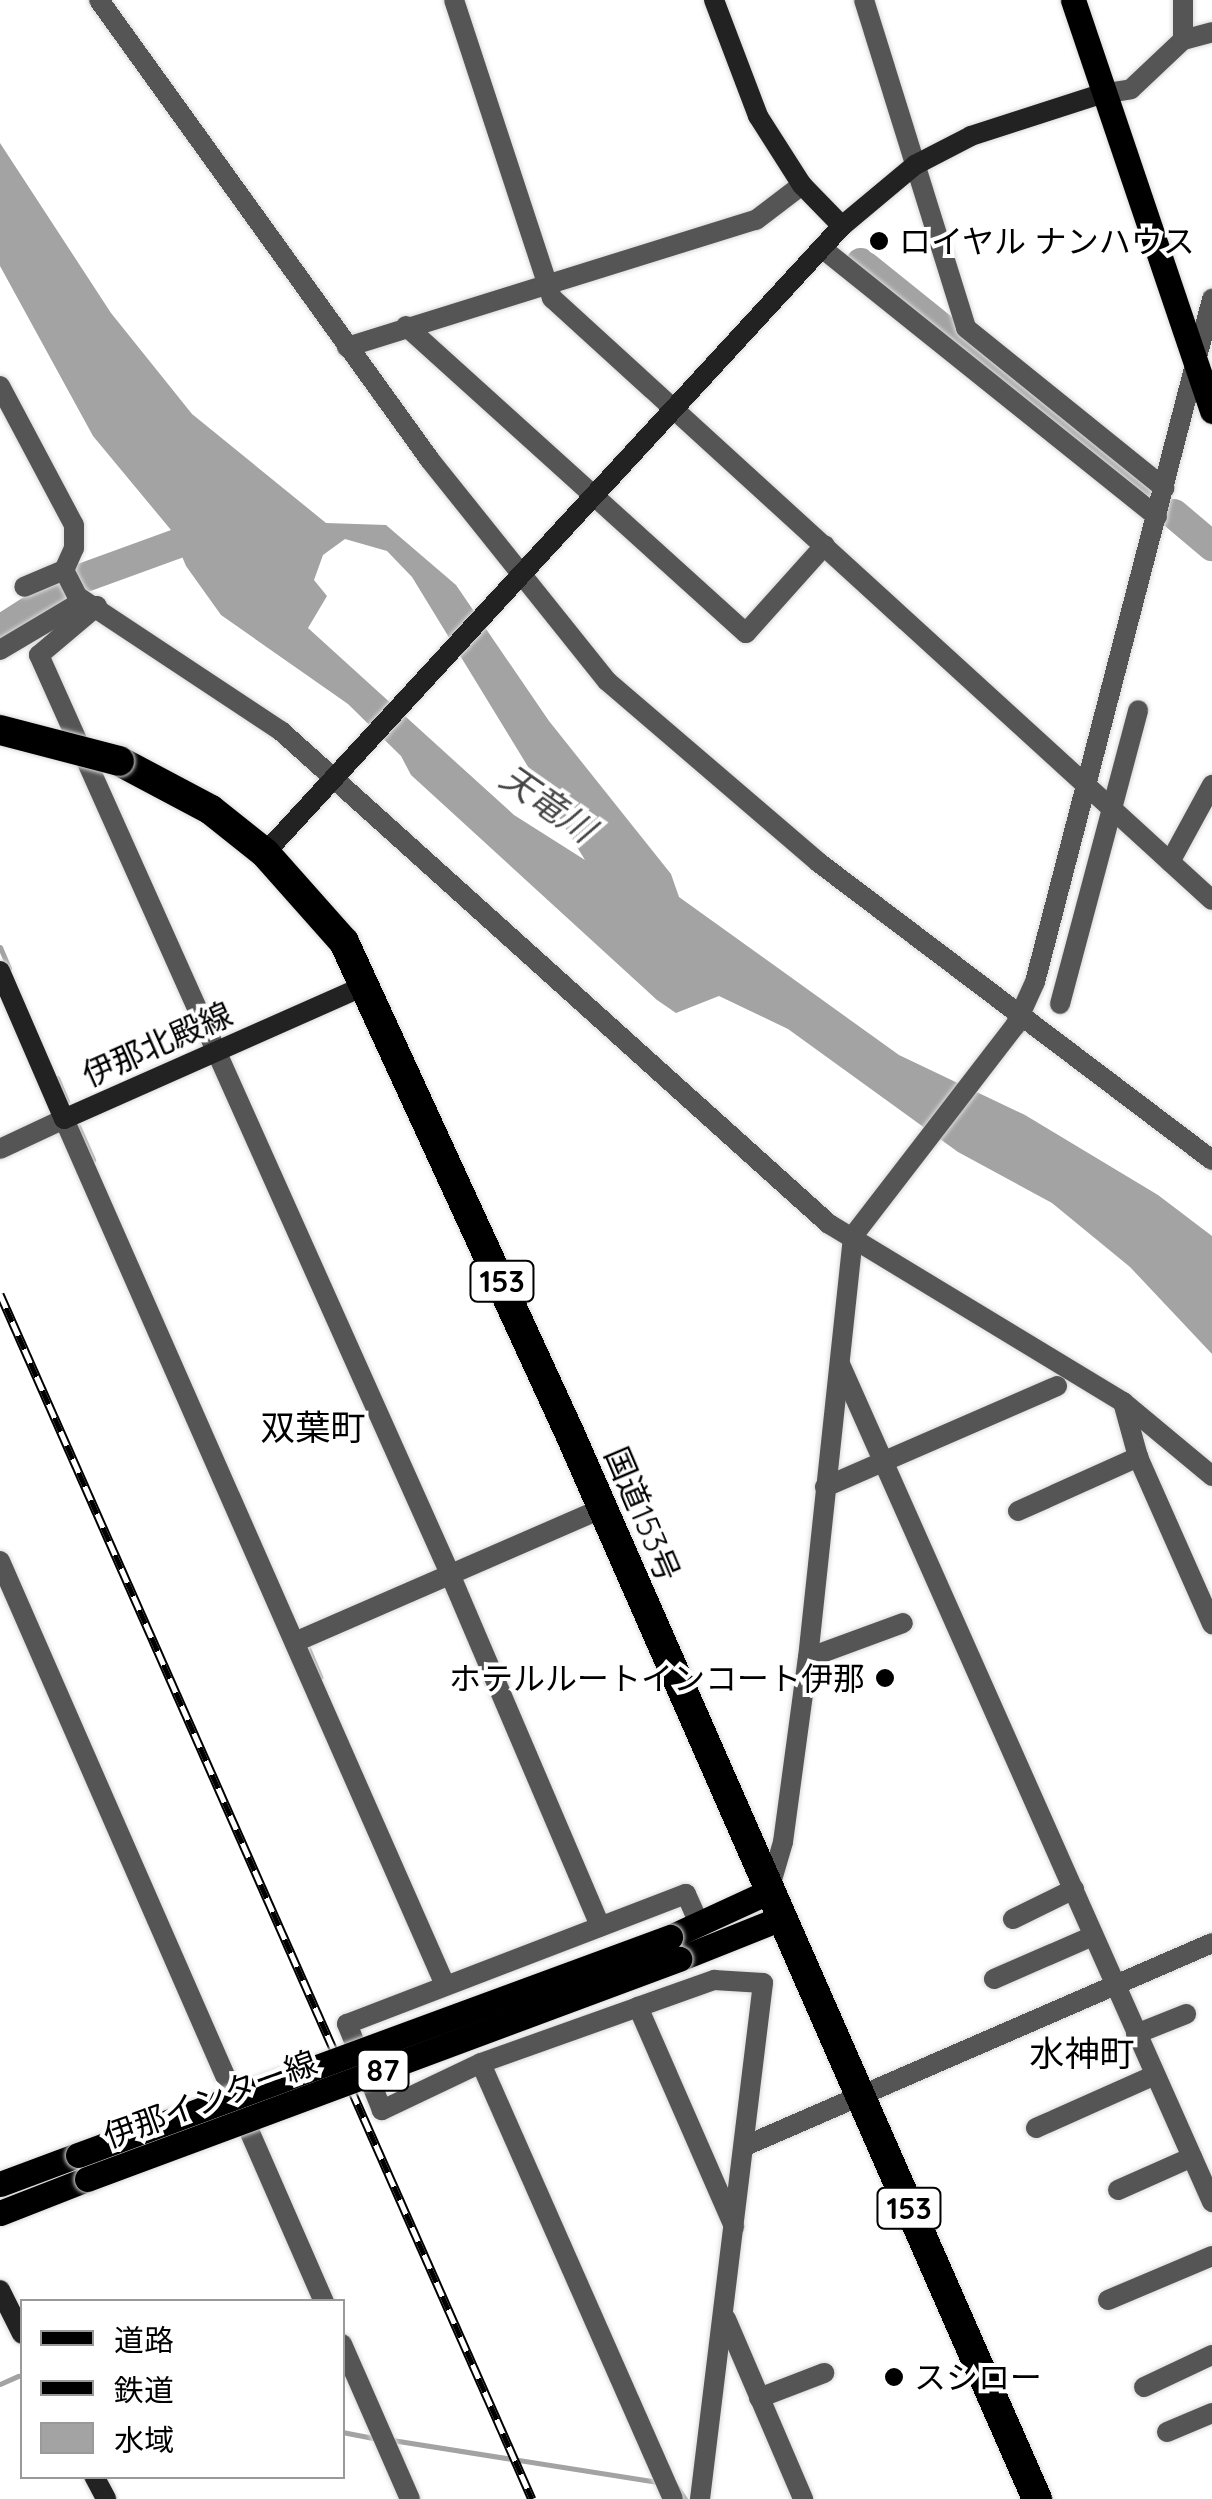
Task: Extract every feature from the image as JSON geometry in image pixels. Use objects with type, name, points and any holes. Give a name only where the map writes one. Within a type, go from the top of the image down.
[{"type":"highway","name":"国道153号","points":[[0,730],[120,761],[211,810],[265,853],[324,912],[367,985],[603,1508],[1037,2499]]},
{"type":"main road","points":[[1073,0],[1101,94],[1212,411]]},
{"type":"main road","name":"伊那インター線","points":[[0,2184],[82,2167],[674,1948],[774,1905]]},
{"type":"main road","name":"伊那インター線","points":[[0,2213],[82,2167]]},
{"type":"street","points":[[99,0],[516,577],[607,681],[690,758],[1018,1020],[1212,1160]]},
{"type":"street","points":[[454,0],[552,298],[674,405],[1212,900]]},
{"type":"street","points":[[714,0],[758,116],[802,186],[842,226]]},
{"type":"street","points":[[864,0],[966,328],[1164,488]]},
{"type":"street","points":[[1183,0],[1183,40]]},
{"type":"street","points":[[265,853],[842,226],[915,165],[970,136],[1101,94],[1131,89],[1183,40],[1212,32]]},
{"type":"street","points":[[348,348],[544,281],[756,220],[802,186]]},
{"type":"street","points":[[823,249],[1157,517]]},
{"type":"street","points":[[774,1905],[808,1658],[853,1236],[870,1219],[1018,1020],[1087,785],[1212,299]]},
{"type":"street","points":[[406,326],[746,633],[826,544]]},
{"type":"street","points":[[0,386],[74,525],[74,548],[64,570],[24,587]]},
{"type":"street","points":[[64,570],[77,596],[281,731],[336,773],[760,1166],[829,1224],[1123,1402],[1212,1476]]},
{"type":"street","points":[[0,650],[74,606],[97,606]]},
{"type":"street","points":[[97,606],[39,655],[450,1574],[600,1926]]},
{"type":"street","points":[[1060,1004],[1138,710]]},
{"type":"street","points":[[1170,862],[1212,785]]},
{"type":"street","name":"伊那北殿線","points":[[0,971],[64,1118],[367,985]]},
{"type":"street","points":[[0,1149],[64,1118],[301,1640],[445,1985]]},
{"type":"street","points":[[840,1362],[1212,2202]]},
{"type":"street","points":[[824,1487],[1057,1386]]},
{"type":"street","points":[[1123,1402],[1138,1458],[1212,1624]]},
{"type":"street","points":[[1018,1511],[1138,1458]]},
{"type":"street","points":[[301,1640],[603,1508]]},
{"type":"street","points":[[0,1561],[323,2299]]},
{"type":"street","points":[[808,1658],[903,1622]]},
{"type":"street","points":[[1013,1919],[1074,1889]]},
{"type":"street","points":[[700,2499],[763,1983],[720,1979],[481,2064],[469,2075],[382,2110],[347,2024],[686,1894],[720,1979]]},
{"type":"street","points":[[994,1978],[1093,1936]]},
{"type":"street","points":[[746,2146],[1212,1942]]},
{"type":"street","points":[[638,2008],[734,2229]]},
{"type":"street","points":[[1136,2034],[1186,2014]]},
{"type":"street","points":[[481,2064],[673,2499]]},
{"type":"street","points":[[1036,2128],[1155,2075]]},
{"type":"street","points":[[1118,2190],[1192,2157]]},
{"type":"street","points":[[1108,2300],[1212,2256]]},
{"type":"street","points":[[0,2290],[20,2330]]},
{"type":"street","points":[[725,2318],[803,2499]]},
{"type":"street","points":[[345,2351],[410,2499]]},
{"type":"street","points":[[1144,2387],[1212,2356]]},
{"type":"street","points":[[759,2398],[824,2373]]},
{"type":"street","points":[[1168,2432],[1212,2414]]},
{"type":"water","points":[[0,143],[111,313],[192,414],[326,523],[386,525],[456,585],[549,721],[671,874],[679,897],[899,1055],[1025,1115],[1158,1195],[1212,1236],[1212,1354],[1130,1267],[1052,1203],[958,1152],[788,1029],[719,996],[676,1013],[657,1000],[411,775],[401,756],[348,704],[221,615],[186,566],[171,530],[93,436],[0,266]],"holes":[[[345,539],[387,551],[412,577],[585,860],[514,815],[308,628],[327,596],[314,580],[323,555]]]},
{"type":"waterway","points":[[861,263],[1151,496]]},
{"type":"waterway","points":[[1174,514],[1212,546]]},
{"type":"waterway","points":[[0,630],[80,579],[190,539]]},
{"type":"waterway","points":[[3,618],[8,624]]},
{"type":"waterway","points":[[0,947],[9,968]]},
{"type":"waterway","points":[[57,1078],[67,1101]]},
{"type":"waterway","points":[[78,1126],[93,1160]]},
{"type":"waterway","points":[[305,1641],[320,1677]]},
{"type":"waterway","points":[[0,2384],[18,2376]]},
{"type":"waterway","points":[[345,2433],[374,2438]]},
{"type":"waterway","points":[[392,2440],[658,2482]]},
{"type":"waterway","points":[[676,2486],[685,2499]]},
{"type":"railway","points":[[0,1294],[532,2499]]},
{"type":"place","name":"ロイヤル ナンハウス","points":[[879,241]]},
{"type":"place","name":"ホテルルートインコート伊那","points":[[885,1678]]},
{"type":"place","name":"スシロー","points":[[894,2377]]},
{"type":"district","name":"双葉町","points":[[313,1427]]},
{"type":"district","name":"水神町","points":[[1082,2053]]},
{"type":"water label","name":"天竜川","points":[[548,803]]}]
